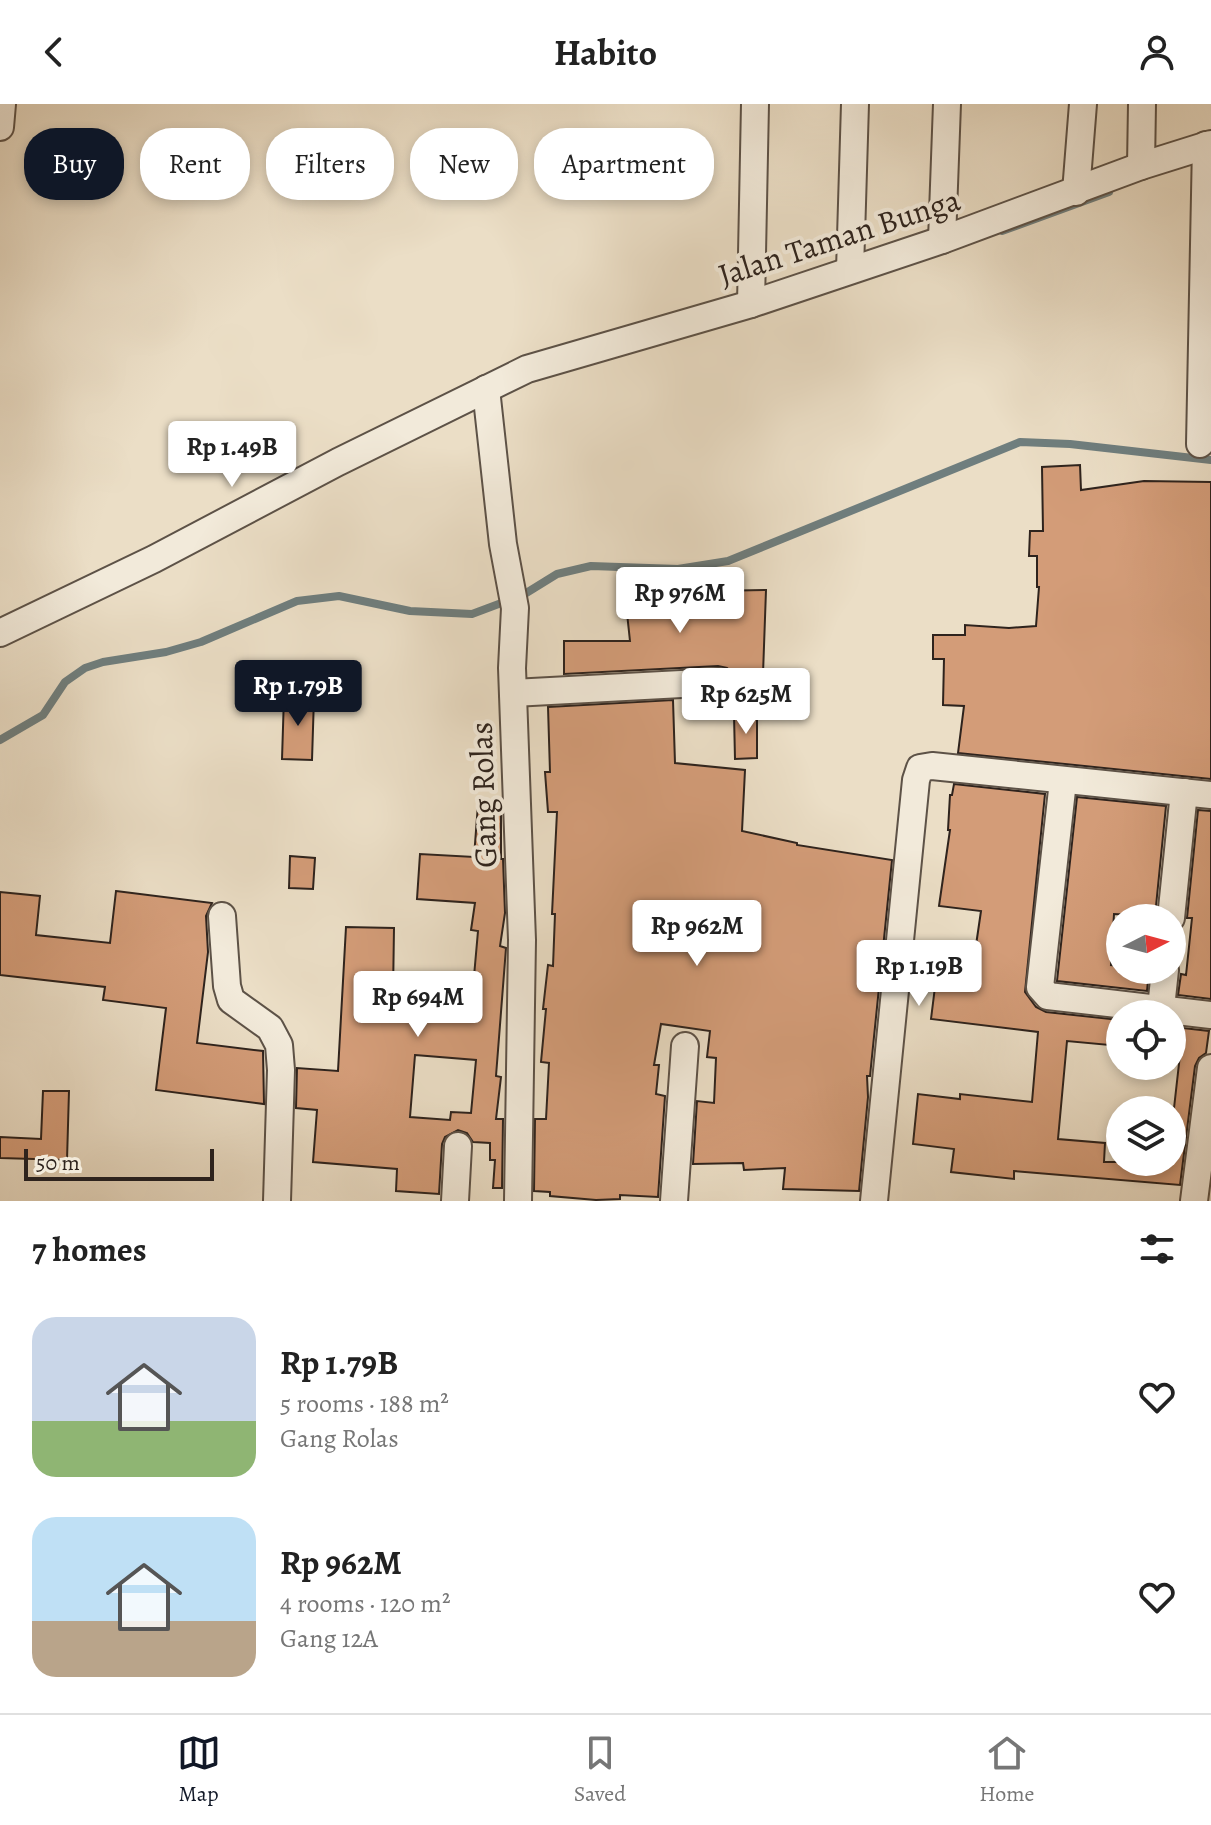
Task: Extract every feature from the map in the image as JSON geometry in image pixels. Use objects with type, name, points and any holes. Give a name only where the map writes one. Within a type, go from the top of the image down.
[{"type":"street","points":[[0,127],[2,104]]},
{"type":"street","points":[[751,304],[755,104]]},
{"type":"street","points":[[850,270],[855,104]]},
{"type":"street","points":[[942,240],[947,104]]},
{"type":"street","points":[[1076,192],[1083,104]]},
{"type":"street","points":[[1141,166],[1142,104]]},
{"type":"street","points":[[1200,444],[1208,144]]},
{"type":"street","name":"Jalan Taman Bunga","points":[[0,633],[154,559],[338,462],[537,366],[751,304],[942,240],[1208,144]]},
{"type":"street","name":"Gang Rolas","points":[[486,389],[503,544],[514,599],[513,693],[522,940],[518,1201]]},
{"type":"street","points":[[513,693],[719,682]]},
{"type":"street","points":[[874,1201],[916,780],[920,768],[932,766],[1211,795]]},
{"type":"street","points":[[1063,781],[1040,987],[1048,996],[1106,1002]]},
{"type":"street","points":[[1172,904],[1184,792]]},
{"type":"street","points":[[222,916],[227,986],[231,1000],[270,1028],[279,1045],[277,1201]]},
{"type":"street","points":[[1186,1012],[1211,1015]]},
{"type":"street","points":[[674,1201],[685,1046]]},
{"type":"street","points":[[1194,1201],[1211,1068]]},
{"type":"street","points":[[455,1201],[458,1146]]},
{"type":"building","points":[[1080,465],[1081,490],[1144,481],[1211,482],[1211,779],[958,753],[964,706],[943,705],[944,659],[933,659],[933,635],[965,635],[965,625],[1036,626],[1039,587],[1037,556],[1029,556],[1030,531],[1043,531],[1042,467]]},
{"type":"building","points":[[646,582],[648,599],[712,601],[712,591],[766,590],[763,674],[732,673],[718,666],[564,674],[564,641],[630,641],[624,585]]},
{"type":"building","points":[[284,696],[314,697],[312,760],[282,759]]},
{"type":"building","points":[[673,700],[675,763],[745,770],[742,831],[797,845],[892,860],[870,1076],[867,1076],[868,1097],[859,1191],[783,1189],[785,1168],[744,1170],[743,1163],[693,1164],[697,1101],[714,1103],[716,1058],[707,1057],[710,1031],[661,1024],[654,1065],[659,1065],[656,1094],[665,1096],[658,1197],[620,1195],[620,1199],[596,1200],[550,1196],[550,1192],[534,1191],[535,1119],[546,1119],[549,1063],[541,1062],[546,1009],[543,1009],[548,965],[553,966],[555,914],[552,914],[557,812],[548,812],[545,772],[550,772],[548,707]]},
{"type":"building","points":[[734,714],[757,714],[757,758],[735,759]]},
{"type":"building","points":[[954,784],[1045,794],[1025,992],[1036,1007],[1046,1012],[1106,1018],[1106,1045],[1067,1041],[1058,1139],[1105,1143],[1106,1176],[1181,1176],[1180,1185],[1014,1171],[1014,1179],[951,1172],[954,1149],[913,1144],[918,1094],[960,1099],[960,1094],[1032,1102],[1038,1032],[931,1019],[940,947],[975,952],[981,911],[939,906]]},
{"type":"building","points":[[1077,797],[1166,806],[1156,904],[1106,904],[1106,984],[1148,984],[1147,991],[1057,981]]},
{"type":"building","points":[[478,804],[501,806],[505,913],[500,946],[506,948],[496,1076],[501,1077],[496,1119],[503,1119],[502,1188],[493,1188],[495,1160],[490,1160],[490,1143],[473,1142],[467,1133],[458,1130],[445,1137],[442,1144],[439,1194],[396,1191],[397,1169],[313,1162],[317,1110],[296,1108],[297,1068],[338,1071],[346,927],[394,928],[393,994],[472,999],[478,931],[471,930],[475,903],[417,899],[420,854],[474,857]],"holes":[[[415,1055],[476,1060],[471,1113],[451,1112],[450,1120],[410,1117]]]},
{"type":"building","points":[[1198,810],[1211,811],[1211,999],[1178,995],[1180,984],[1186,984],[1192,918],[1187,918]]},
{"type":"building","points":[[290,856],[315,858],[313,889],[289,888]]},
{"type":"building","points":[[116,891],[212,903],[206,916],[208,952],[197,1043],[263,1051],[264,1104],[156,1090],[166,1008],[103,1000],[105,987],[0,975],[0,892],[40,896],[36,935],[110,943]]},
{"type":"building","points":[[1186,1028],[1209,1031],[1206,1053],[1195,1066],[1186,1137],[1186,1096],[1175,1096],[1177,1080],[1186,1080]]},
{"type":"building","points":[[43,1091],[69,1091],[67,1160],[0,1158],[0,1137],[41,1139]]},
{"type":"waterway","points":[[1002,231],[1109,192]]},
{"type":"waterway","points":[[0,740],[43,715],[65,682],[85,668],[201,642],[297,601],[339,596],[410,611],[472,614],[523,595],[557,574],[591,566],[678,569],[728,561],[1020,442],[1070,444],[1211,460]]}]
